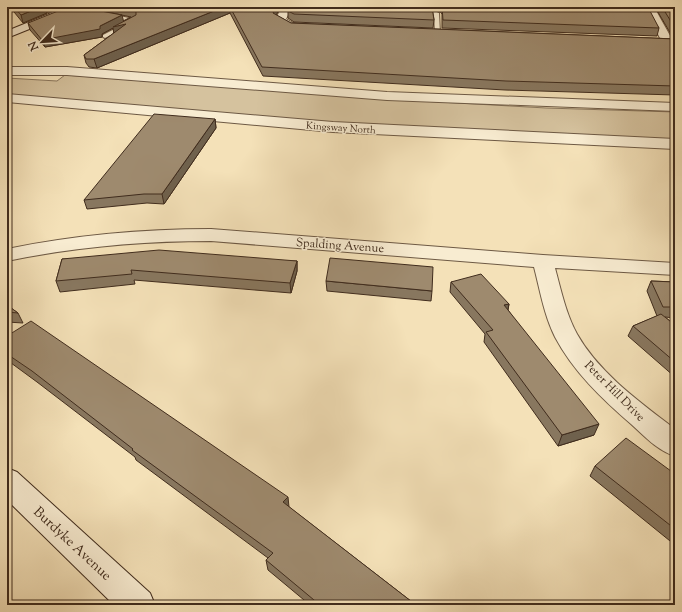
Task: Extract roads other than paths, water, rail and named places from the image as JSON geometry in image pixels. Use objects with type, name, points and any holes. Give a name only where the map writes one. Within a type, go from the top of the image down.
[{"type":"street","points":[[36,7],[73,9]]},
{"type":"street","points":[[287,7],[280,20],[283,23],[291,26],[317,28]]},
{"type":"street","points":[[7,35],[73,9]]},
{"type":"street","points":[[649,12],[671,42]]},
{"type":"street","points":[[651,41],[671,42]]},
{"type":"street","points":[[7,71],[67,71],[387,96],[675,108]]},
{"type":"street","name":"Kingsway North","points":[[7,98],[333,127],[675,144]]},
{"type":"street","name":"Spalding Avenue","points":[[7,255],[77,242],[172,234],[219,236],[543,261],[675,269]]},
{"type":"street","name":"Peter Hill Drive","points":[[543,261],[556,312],[568,338],[590,368],[616,394],[647,423],[675,445]]},
{"type":"street","name":"Burdyke Avenue","points":[[7,481],[138,605]]},
{"type":"lane","points":[[406,9],[435,11],[437,14],[437,33]]},
{"type":"lane","points":[[94,13],[134,21],[105,36]]}]
